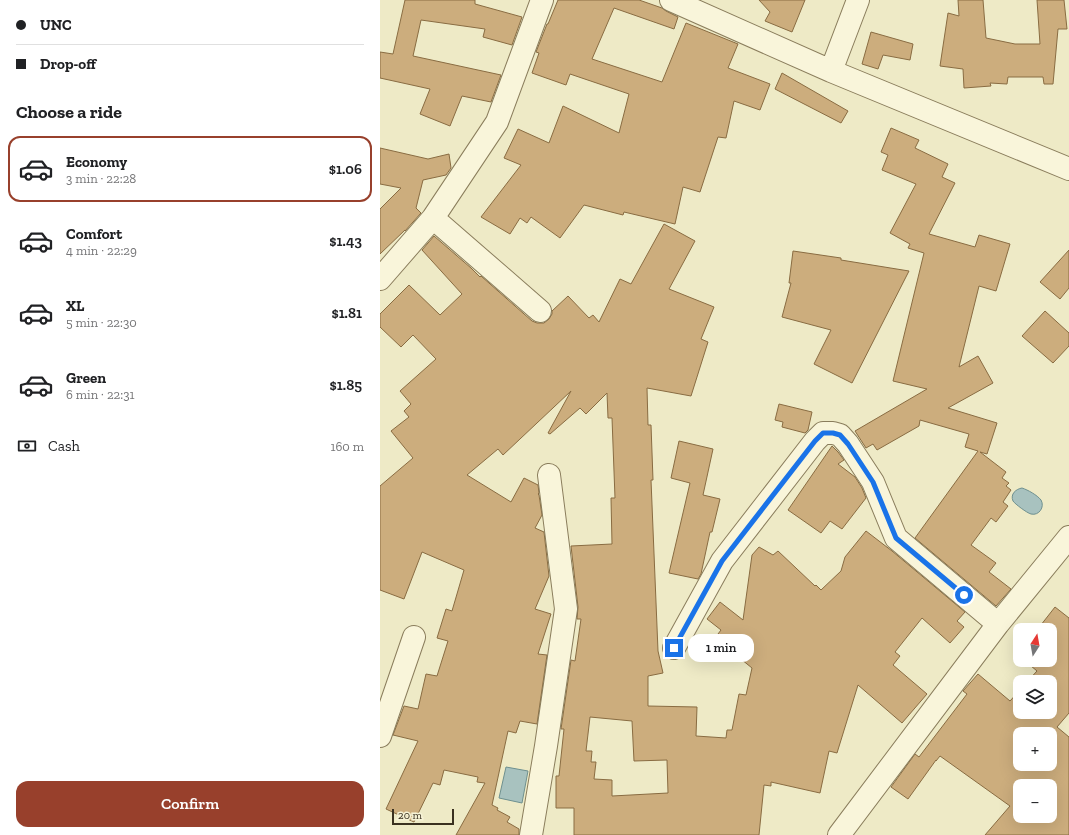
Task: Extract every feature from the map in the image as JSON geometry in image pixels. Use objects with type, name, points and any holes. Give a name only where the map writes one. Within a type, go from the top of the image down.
[{"type":"street","points":[[380,279],[433,218],[497,122],[542,0]]},
{"type":"street","points":[[671,0],[832,71],[1069,169]]},
{"type":"street","points":[[832,71],[858,0]]},
{"type":"street","points":[[433,218],[540,311]]},
{"type":"street","points":[[674,648],[722,561],[815,441],[823,433],[840,435],[848,444],[873,482],[896,538],[998,624]]},
{"type":"street","points":[[531,835],[546,746],[566,609],[549,475]]},
{"type":"street","points":[[839,835],[998,624],[1069,537]]},
{"type":"street","points":[[380,736],[414,637]]},
{"type":"water","points":[[1022,488],[1037,496],[1041,500],[1042,508],[1036,514],[1029,513],[1013,501],[1012,496],[1014,492]]},
{"type":"water","points":[[506,767],[528,771],[522,803],[499,798]]},
{"type":"building","points":[[405,0],[475,0],[475,4],[522,17],[512,45],[483,37],[485,29],[421,20],[413,56],[501,75],[491,102],[462,96],[450,126],[420,114],[430,89],[380,78],[380,52],[393,54]]},
{"type":"building","points":[[558,0],[639,0],[662,8],[678,17],[674,29],[614,8],[592,59],[662,82],[686,23],[738,44],[728,68],[770,84],[760,110],[734,101],[726,138],[718,137],[700,192],[683,187],[675,224],[624,212],[623,215],[584,205],[560,238],[531,217],[527,223],[520,218],[510,234],[481,217],[521,165],[504,158],[518,129],[549,143],[563,106],[619,133],[629,94],[570,74],[566,85],[532,73],[539,53],[536,52]]},
{"type":"building","points":[[759,0],[805,0],[792,32],[765,21],[770,12]]},
{"type":"building","points":[[958,0],[983,0],[986,38],[1015,44],[1040,44],[1037,0],[1064,0],[1067,29],[1058,29],[1053,84],[1044,84],[1043,77],[1008,77],[1007,84],[990,83],[991,86],[964,88],[963,69],[940,66],[948,13],[959,16]]},
{"type":"building","points":[[871,32],[913,44],[910,60],[883,55],[878,69],[862,64]]},
{"type":"building","points":[[782,73],[848,111],[841,123],[775,89]]},
{"type":"building","points":[[891,128],[919,140],[915,148],[948,164],[942,177],[955,183],[929,234],[975,247],[979,235],[1010,244],[996,291],[979,286],[959,367],[978,356],[993,383],[948,408],[997,423],[987,454],[980,452],[1006,472],[1002,478],[1009,483],[1006,486],[1011,490],[1003,502],[1008,506],[996,522],[991,518],[971,545],[996,563],[989,572],[1011,589],[996,606],[915,538],[978,451],[965,447],[969,434],[920,420],[919,426],[877,450],[873,444],[866,448],[855,431],[927,389],[893,381],[924,253],[908,248],[910,244],[890,233],[916,184],[882,170],[888,155],[881,152]]},
{"type":"building","points":[[380,148],[428,159],[449,154],[451,168],[446,175],[423,180],[416,208],[421,213],[405,231],[380,254],[380,209],[401,188],[380,184]]},
{"type":"building","points":[[664,224],[695,241],[669,289],[714,307],[701,339],[708,342],[691,396],[647,388],[648,425],[651,425],[653,480],[651,480],[658,651],[663,673],[648,676],[648,706],[697,707],[696,736],[726,738],[727,730],[732,730],[739,694],[746,695],[752,668],[715,638],[721,630],[707,619],[720,602],[743,620],[752,555],[759,547],[773,555],[778,551],[821,590],[841,571],[845,557],[866,531],[965,612],[957,621],[964,627],[950,643],[922,618],[895,652],[900,656],[893,665],[927,694],[902,723],[858,685],[837,753],[829,751],[820,793],[771,782],[771,786],[764,785],[759,835],[574,835],[574,808],[556,808],[556,776],[559,776],[564,729],[561,729],[571,660],[575,661],[581,619],[577,619],[578,607],[571,546],[612,544],[611,498],[615,498],[612,418],[608,418],[607,393],[586,414],[580,408],[550,434],[548,433],[571,391],[503,455],[498,449],[467,475],[511,502],[524,478],[538,485],[542,515],[535,528],[544,532],[549,576],[535,609],[551,614],[538,654],[547,655],[537,724],[520,721],[516,733],[508,731],[492,805],[498,808],[497,810],[510,817],[507,822],[519,829],[519,835],[456,835],[485,783],[477,782],[478,777],[444,770],[440,785],[433,783],[414,822],[386,809],[418,741],[393,735],[404,706],[418,709],[426,674],[437,676],[448,641],[437,638],[446,609],[452,611],[464,570],[422,552],[404,599],[380,590],[380,486],[413,458],[391,431],[409,417],[404,411],[411,404],[400,391],[436,359],[413,335],[401,347],[380,327],[380,314],[409,285],[440,315],[462,294],[422,250],[434,236],[532,321],[537,323],[544,323],[549,319],[552,311],[568,296],[589,318],[593,315],[599,322],[620,279],[631,284]],"holes":[[[590,717],[632,721],[634,761],[667,760],[668,793],[612,796],[612,780],[594,779],[596,762],[591,762],[592,751],[586,751]]]},
{"type":"building","points":[[1069,250],[1069,288],[1060,299],[1040,282]]},
{"type":"building","points":[[793,251],[841,258],[841,260],[909,271],[852,383],[814,364],[831,330],[782,317],[791,283],[789,283]]},
{"type":"building","points":[[1045,311],[1069,333],[1069,346],[1053,363],[1022,336]]},
{"type":"building","points":[[779,404],[812,412],[808,430],[805,433],[782,427],[783,422],[775,420]]},
{"type":"building","points":[[679,441],[713,449],[703,495],[720,499],[712,532],[710,532],[701,574],[698,579],[669,573],[690,483],[671,478]]},
{"type":"building","points":[[832,446],[844,460],[838,464],[855,477],[866,498],[842,529],[830,521],[821,533],[788,510]]},
{"type":"building","points":[[1055,607],[1069,618],[1069,713],[1057,727],[1069,737],[1069,835],[985,835],[1010,806],[940,756],[908,799],[891,787],[915,754],[919,757],[967,694],[963,691],[978,674],[1010,701],[1013,698],[1013,719],[1057,719],[1057,675],[1033,675],[1037,671],[1032,667],[1057,667],[1057,623],[1042,623]]},
{"type":"route","points":[[674,648],[722,561],[815,441],[823,433],[840,435],[848,444],[873,482],[896,538],[964,595]]}]
